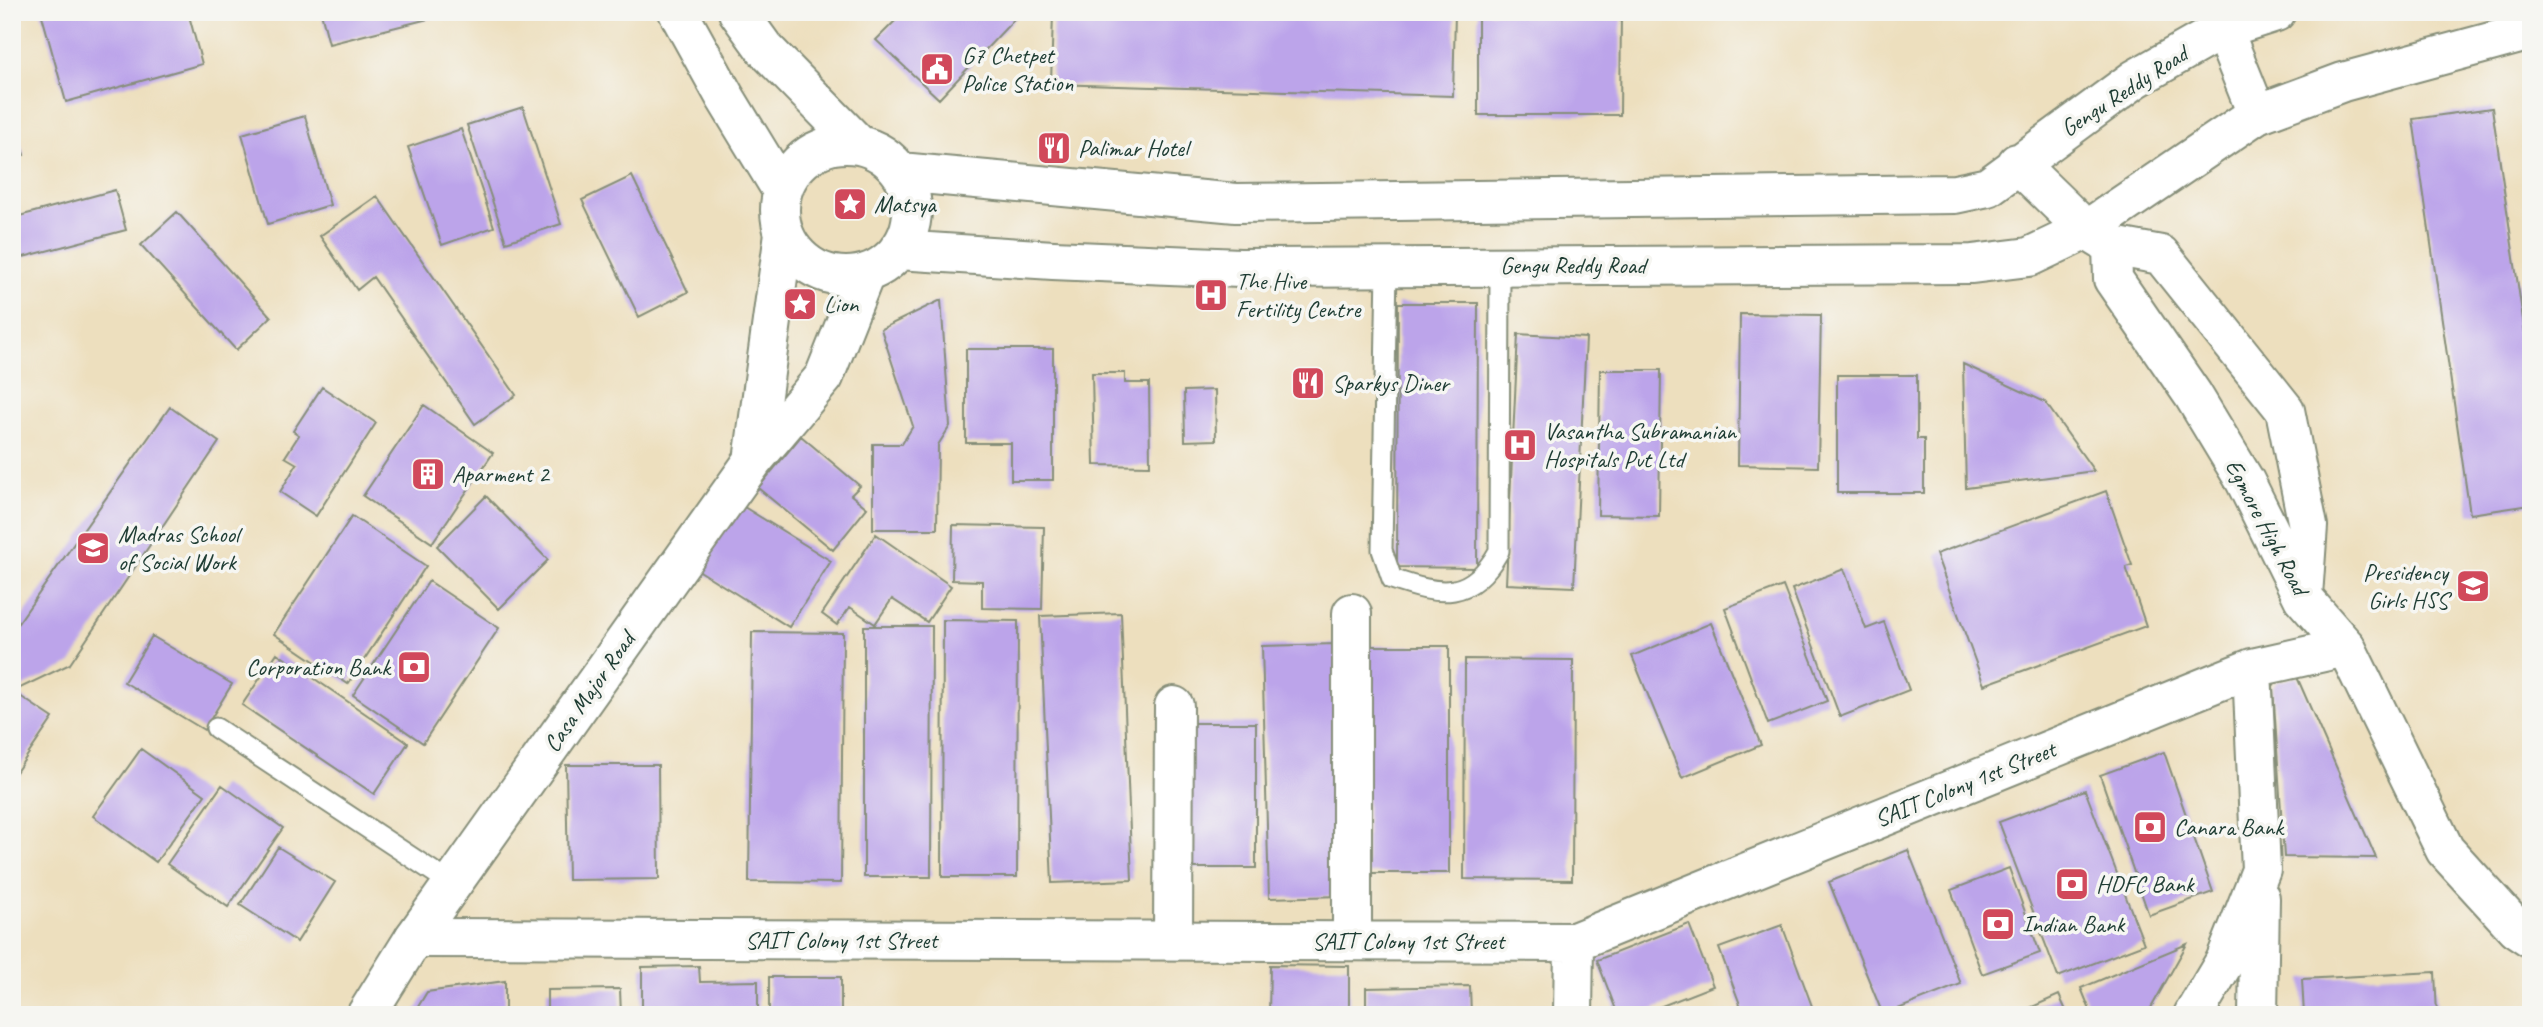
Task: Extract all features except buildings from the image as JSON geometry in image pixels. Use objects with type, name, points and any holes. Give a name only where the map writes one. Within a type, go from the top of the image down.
[{"type":"main road","points":[[678,12],[725,97],[781,189]]},
{"type":"main road","points":[[738,12],[764,48],[857,143]]},
{"type":"main road","name":"Gengu Reddy Road","points":[[900,172],[1236,203],[1955,194],[1987,187],[2135,79],[2222,20],[2276,12]]},
{"type":"main road","points":[[2222,20],[2257,114]]},
{"type":"main road","points":[[2099,238],[2257,114],[2343,82],[2531,31]]},
{"type":"main road","points":[[857,143],[873,148],[900,172],[909,191],[912,212],[908,232],[898,250],[883,264],[865,274],[845,276],[826,273],[808,264],[793,250],[784,233],[780,216],[781,189],[798,163],[816,150],[857,143]]},
{"type":"main road","points":[[2017,163],[2099,238],[2161,255],[2285,410],[2308,526],[2303,598]]},
{"type":"main road","points":[[753,461],[784,233]]},
{"type":"main road","name":"Gengu Reddy Road","points":[[898,250],[1240,268],[1972,264],[2029,257],[2099,238]]},
{"type":"main road","name":"Egmore High Road","points":[[2099,238],[2113,279],[2193,395],[2245,481],[2303,598],[2346,647],[2445,850],[2516,928],[2531,938]]},
{"type":"main road","name":"Casa Major Road","points":[[366,1015],[414,938],[753,461],[824,377],[865,274]]},
{"type":"main road","points":[[1352,613],[1352,940]]},
{"type":"main road","name":"SAIT Colony 1st Street","points":[[414,938],[1574,942],[2252,668],[2346,647]]},
{"type":"main road","points":[[2252,668],[2261,870],[2258,1015]]},
{"type":"main road","points":[[1173,940],[1174,706]]},
{"type":"main road","points":[[2193,1015],[2225,961],[2261,870]]},
{"type":"main road","points":[[1573,1015],[1574,942]]},
{"type":"lane","points":[[1387,267],[1382,550],[1392,579],[1423,590],[1461,590],[1487,572],[1499,551],[1500,266]]},
{"type":"lane","points":[[216,728],[452,884]]},
{"type":"place","name":"G7 Chetpet Police Station","points":[[937,69]]},
{"type":"place","name":"Palimar Hotel","points":[[1054,148]]},
{"type":"place","name":"Matsya","points":[[850,204]]},
{"type":"place","name":"The Hive Fertility Centre","points":[[1211,295]]},
{"type":"place","name":"Lion","points":[[800,304]]},
{"type":"place","name":"Sparkys Diner","points":[[1308,383]]},
{"type":"place","name":"Vasantha Subramanian Hospitals Pvt Ltd","points":[[1520,445]]},
{"type":"place","name":"Aparment 2","points":[[428,474]]},
{"type":"place","name":"Madras School of Social Work","points":[[93,548]]},
{"type":"place","name":"Presidency Girls HSS","points":[[2473,586]]},
{"type":"place","name":"Corporation Bank","points":[[414,667]]},
{"type":"place","name":"Canara Bank","points":[[2150,827]]},
{"type":"place","name":"HDFC Bank","points":[[2072,884]]},
{"type":"place","name":"Indian Bank","points":[[1998,924]]}]
